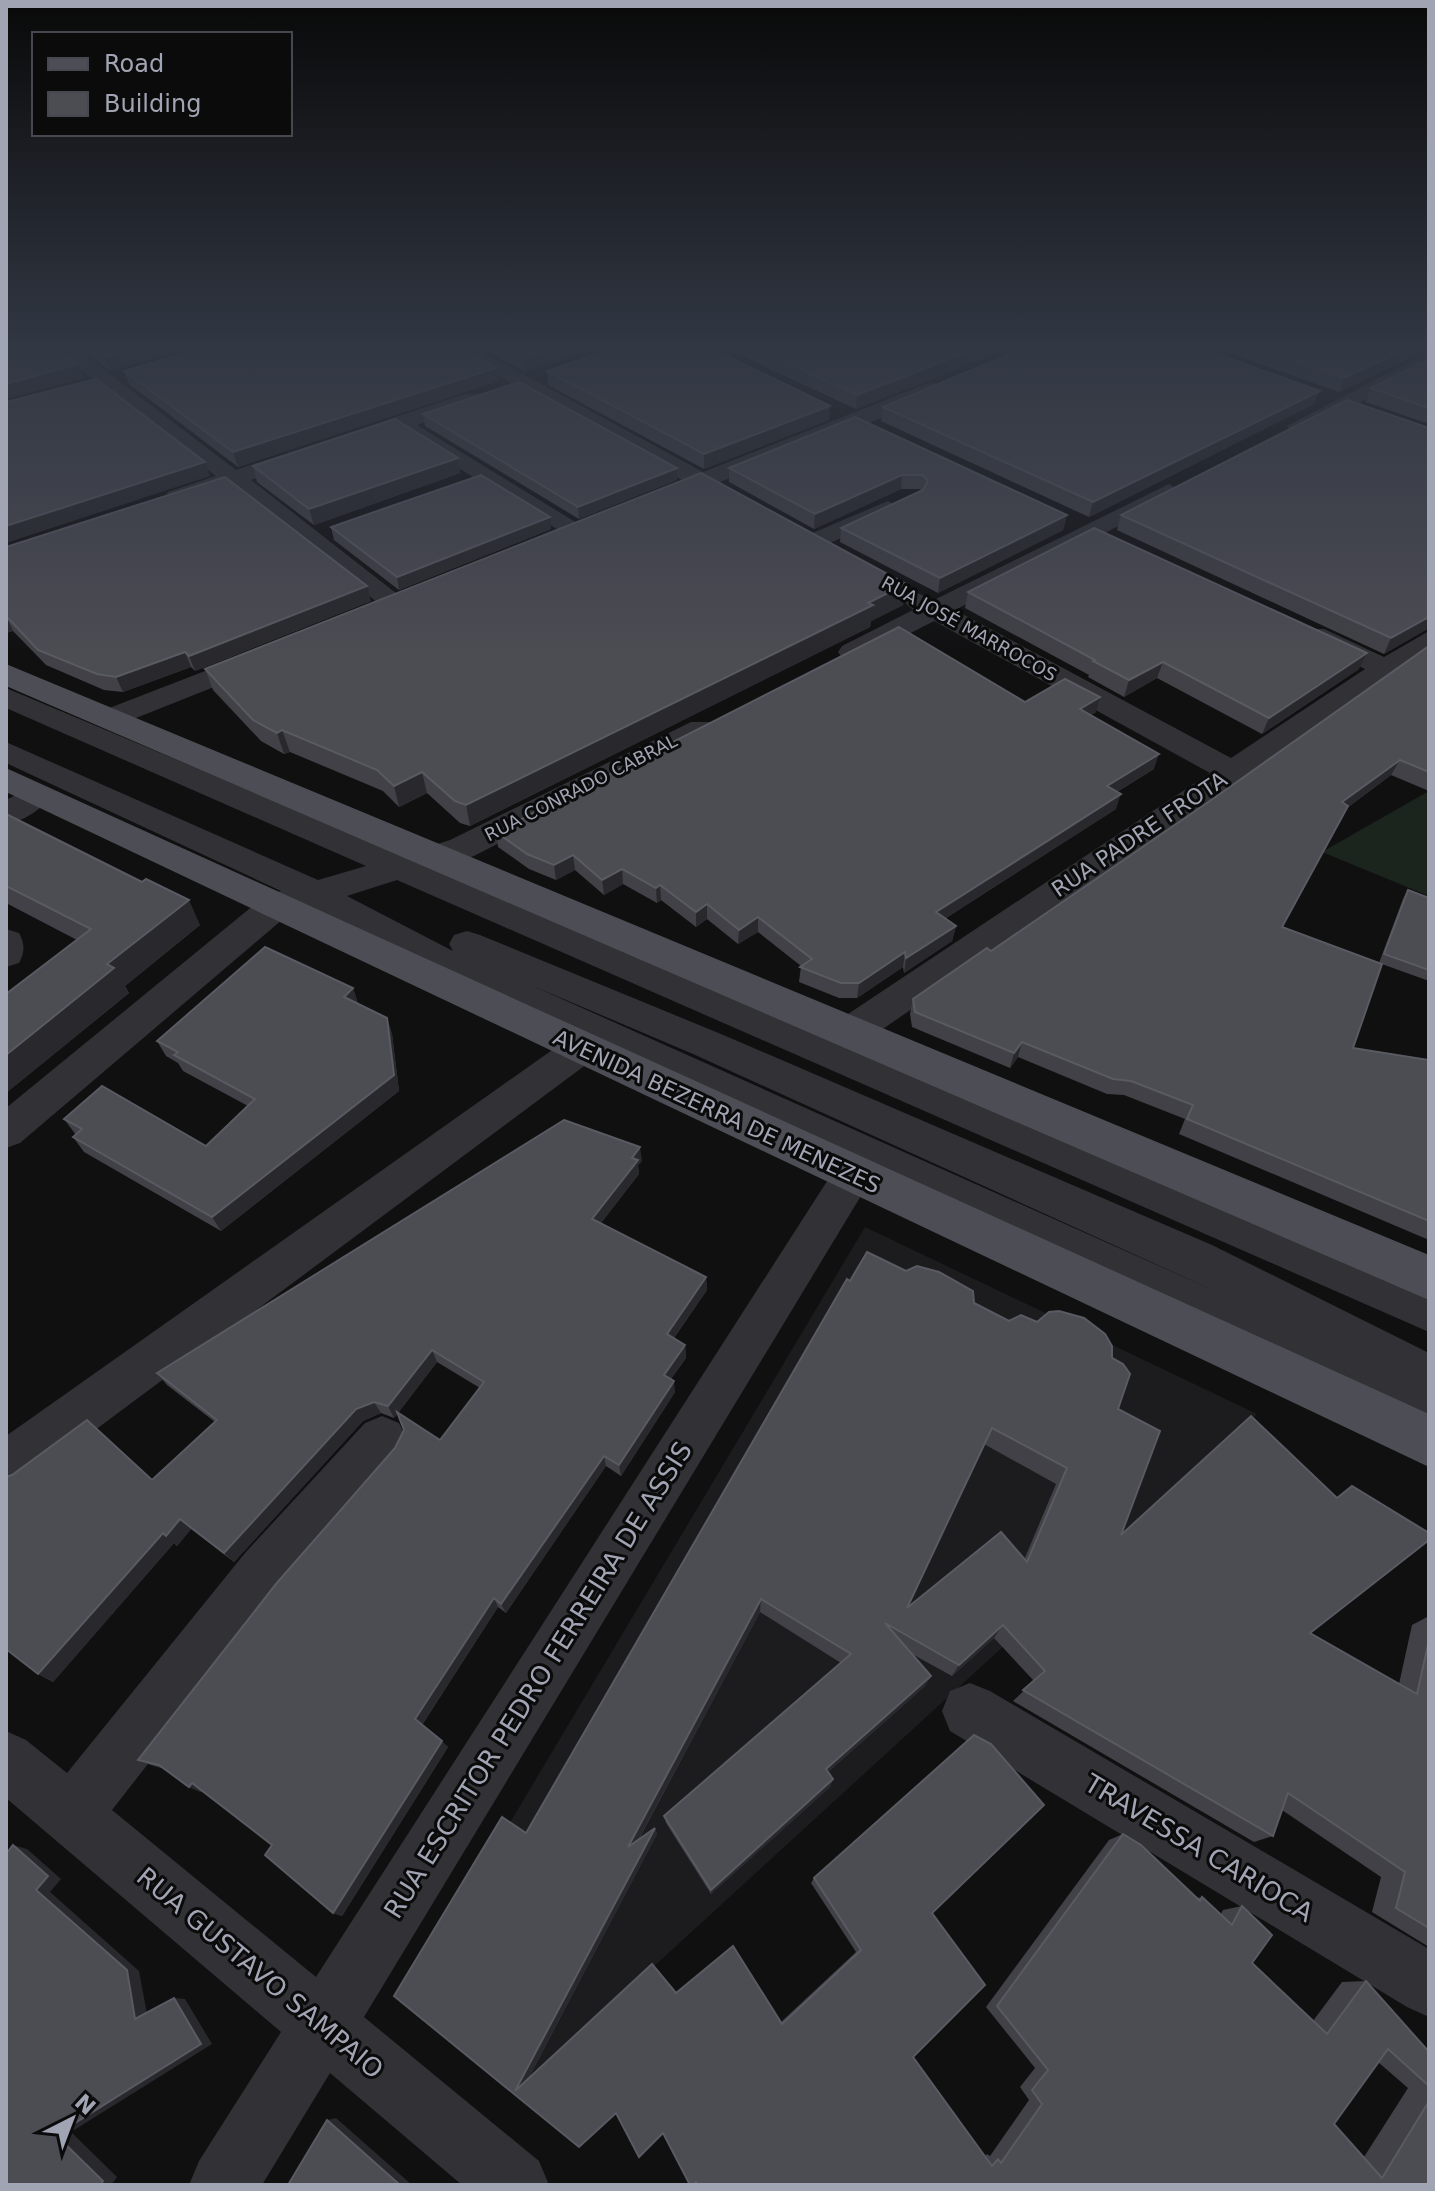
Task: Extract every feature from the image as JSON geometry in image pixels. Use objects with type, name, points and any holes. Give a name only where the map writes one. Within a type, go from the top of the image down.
[{"type":"main road","points":[[6,674],[110,718],[417,862],[850,1032],[1428,1303]]},
{"type":"main road","name":"AVENIDA BEZERRA DE MENEZES","points":[[22,786],[296,899],[581,1048],[1429,1441]]},
{"type":"street","points":[[193,448],[397,604]]},
{"type":"street","points":[[156,504],[323,448]]},
{"type":"street","points":[[441,448],[577,531]]},
{"type":"street","points":[[643,448],[736,500]]},
{"type":"street","points":[[633,509],[784,448]]},
{"type":"street","points":[[458,484],[485,475]]},
{"type":"street","points":[[832,662],[1195,478]]},
{"type":"street","points":[[812,542],[911,497]]},
{"type":"street","points":[[1059,514],[1127,546]]},
{"type":"street","points":[[549,543],[605,520]]},
{"type":"street","points":[[311,537],[340,526]]},
{"type":"street","points":[[787,528],[836,556]]},
{"type":"street","name":"RUA JOSÉ MARROCOS","points":[[898,591],[1231,771]]},
{"type":"street","points":[[371,615],[425,593]]},
{"type":"street","points":[[1286,621],[1387,669]]},
{"type":"street","name":"RUA PADRE FROTA","points":[[850,1032],[1429,639]]},
{"type":"street","points":[[110,718],[277,652]]},
{"type":"street","points":[[6,697],[417,862],[1428,1303]]},
{"type":"street","name":"RUA CONRADO CABRAL","points":[[296,899],[462,848],[732,712]]},
{"type":"street","name":"AVENIDA BEZERRA DE MENEZES","points":[[6,751],[296,899],[405,944],[1429,1410]]},
{"type":"street","points":[[6,815],[22,786]]},
{"type":"street","points":[[6,1131],[296,899]]},
{"type":"street","name":"AVENIDA BEZERRA DE MENEZES","points":[[296,899],[423,927],[722,1050],[1196,1259],[1429,1377]]},
{"type":"street","points":[[6,942],[6,954]]},
{"type":"street","points":[[6,1466],[581,1048]]},
{"type":"street","name":"RUA ESCRITOR PEDRO FERREIRA DE ASSIS","points":[[223,2185],[853,1174]]},
{"type":"street","points":[[71,1815],[264,1572],[382,1440]]},
{"type":"street","name":"TRAVESSA CARIOCA","points":[[970,1711],[1429,1985]]},
{"type":"street","name":"RUA GUSTAVO SAMPAIO","points":[[6,1760],[515,2185]]},
{"type":"shaded area","points":[[1429,791],[1429,896],[1322,852]]},
{"type":"shaded area","points":[[865,1227],[1257,1414],[520,2089],[406,1997]]},
{"type":"building","points":[[6,448],[187,448],[205,462],[6,526]]},
{"type":"building","points":[[307,448],[442,448],[458,458],[309,509],[253,466]]},
{"type":"building","points":[[480,448],[641,448],[677,468],[578,507]]},
{"type":"building","points":[[693,448],[719,448],[704,454]]},
{"type":"building","points":[[778,448],[923,448],[1067,515],[940,578],[841,528],[923,490],[928,481],[922,475],[902,475],[815,514],[729,468]]},
{"type":"building","points":[[974,448],[1203,448],[1093,502]]},
{"type":"building","points":[[1252,448],[1429,448],[1429,617],[1391,638],[1121,515]]},
{"type":"building","points":[[701,473],[906,584],[868,603],[873,605],[466,805],[455,801],[422,772],[394,786],[377,770],[282,730],[277,733],[253,720],[205,669]]},
{"type":"building","points":[[481,475],[550,517],[397,577],[331,527]]},
{"type":"building","points":[[225,477],[367,586],[189,656],[185,652],[116,677],[97,674],[38,650],[6,616],[6,547]]},
{"type":"building","points":[[1094,528],[1367,653],[1269,718],[1163,662],[1129,680],[968,592]]},
{"type":"building","points":[[899,627],[1025,702],[1065,679],[1100,697],[1080,709],[1159,754],[1107,786],[1121,794],[936,912],[956,926],[906,958],[905,952],[859,983],[841,983],[800,967],[812,959],[758,917],[739,930],[707,904],[696,912],[660,885],[656,888],[622,869],[602,880],[573,855],[554,865],[527,854],[496,832]]},
{"type":"building","points":[[1429,646],[1429,772],[1400,760],[1342,802],[1348,806],[1282,927],[1382,964],[1353,1048],[1429,1060],[1429,1221],[1187,1119],[1193,1105],[1131,1081],[1113,1079],[1022,1042],[1014,1053],[915,1012],[913,999],[987,948],[991,951]]},
{"type":"building","points":[[6,814],[142,882],[146,879],[189,900],[107,964],[114,968],[6,1055],[6,994],[91,929],[6,886]]},
{"type":"building","points":[[1408,890],[1429,898],[1429,970],[1384,954]]},
{"type":"building","points":[[265,947],[353,988],[344,997],[387,1018],[394,1075],[212,1217],[73,1137],[82,1129],[64,1119],[102,1086],[206,1146],[255,1099],[174,1055],[178,1052],[157,1041]]},
{"type":"building","points":[[564,1120],[640,1147],[632,1158],[638,1160],[592,1219],[706,1277],[667,1334],[685,1345],[664,1375],[674,1381],[619,1465],[604,1456],[501,1604],[494,1598],[415,1719],[442,1741],[333,1913],[265,1855],[272,1845],[192,1783],[189,1787],[159,1765],[138,1760],[276,1584],[395,1448],[404,1430],[397,1412],[440,1440],[484,1382],[432,1350],[388,1406],[374,1402],[356,1409],[224,1553],[180,1519],[166,1536],[163,1533],[38,1674],[6,1649],[6,1477],[87,1420],[152,1480],[217,1420],[157,1373]]},
{"type":"building","points":[[867,1252],[906,1271],[917,1266],[939,1272],[973,1291],[974,1303],[1009,1321],[1021,1315],[1037,1322],[1049,1312],[1059,1311],[1084,1318],[1105,1334],[1112,1346],[1112,1358],[1123,1364],[1130,1374],[1118,1409],[1160,1431],[1121,1535],[1251,1416],[1337,1498],[1352,1486],[1429,1533],[1429,1540],[1310,1633],[1417,1694],[1429,1640],[1429,1928],[1396,1908],[1405,1872],[1288,1793],[1273,1836],[1023,1690],[1045,1671],[1003,1625],[959,1665],[885,1623],[931,1676],[826,1769],[833,1779],[711,1890],[664,1816],[851,1654],[761,1599],[628,1847],[655,1828],[515,2091],[652,1964],[676,1993],[733,1946],[782,2024],[861,1950],[814,1878],[974,1735],[991,1744],[1044,1805],[932,1913],[985,1985],[913,2057],[992,2166],[998,2159],[1001,2163],[1042,2104],[1032,2090],[1048,2070],[997,2006],[1123,1834],[1141,1845],[1200,1901],[1202,1897],[1232,1925],[1242,1906],[1272,1935],[1252,1963],[1327,2034],[1366,1981],[1429,2052],[1429,2086],[1388,2049],[1334,2124],[1382,2178],[1429,2101],[1429,2185],[698,2185],[696,2182],[690,2185],[663,2133],[639,2157],[616,2113],[579,2147],[394,1996],[502,1817],[526,1833],[847,1279],[850,1281]],"holes":[[[992,1428],[1067,1468],[1027,1562],[1001,1532],[907,1608]]]},
{"type":"building","points":[[13,1845],[48,1876],[36,1890],[127,1970],[135,2019],[174,1998],[201,2044],[56,2135],[103,2181],[100,2185],[6,2185],[6,1854]]},
{"type":"building","points":[[327,2120],[400,2185],[288,2185]]}]
